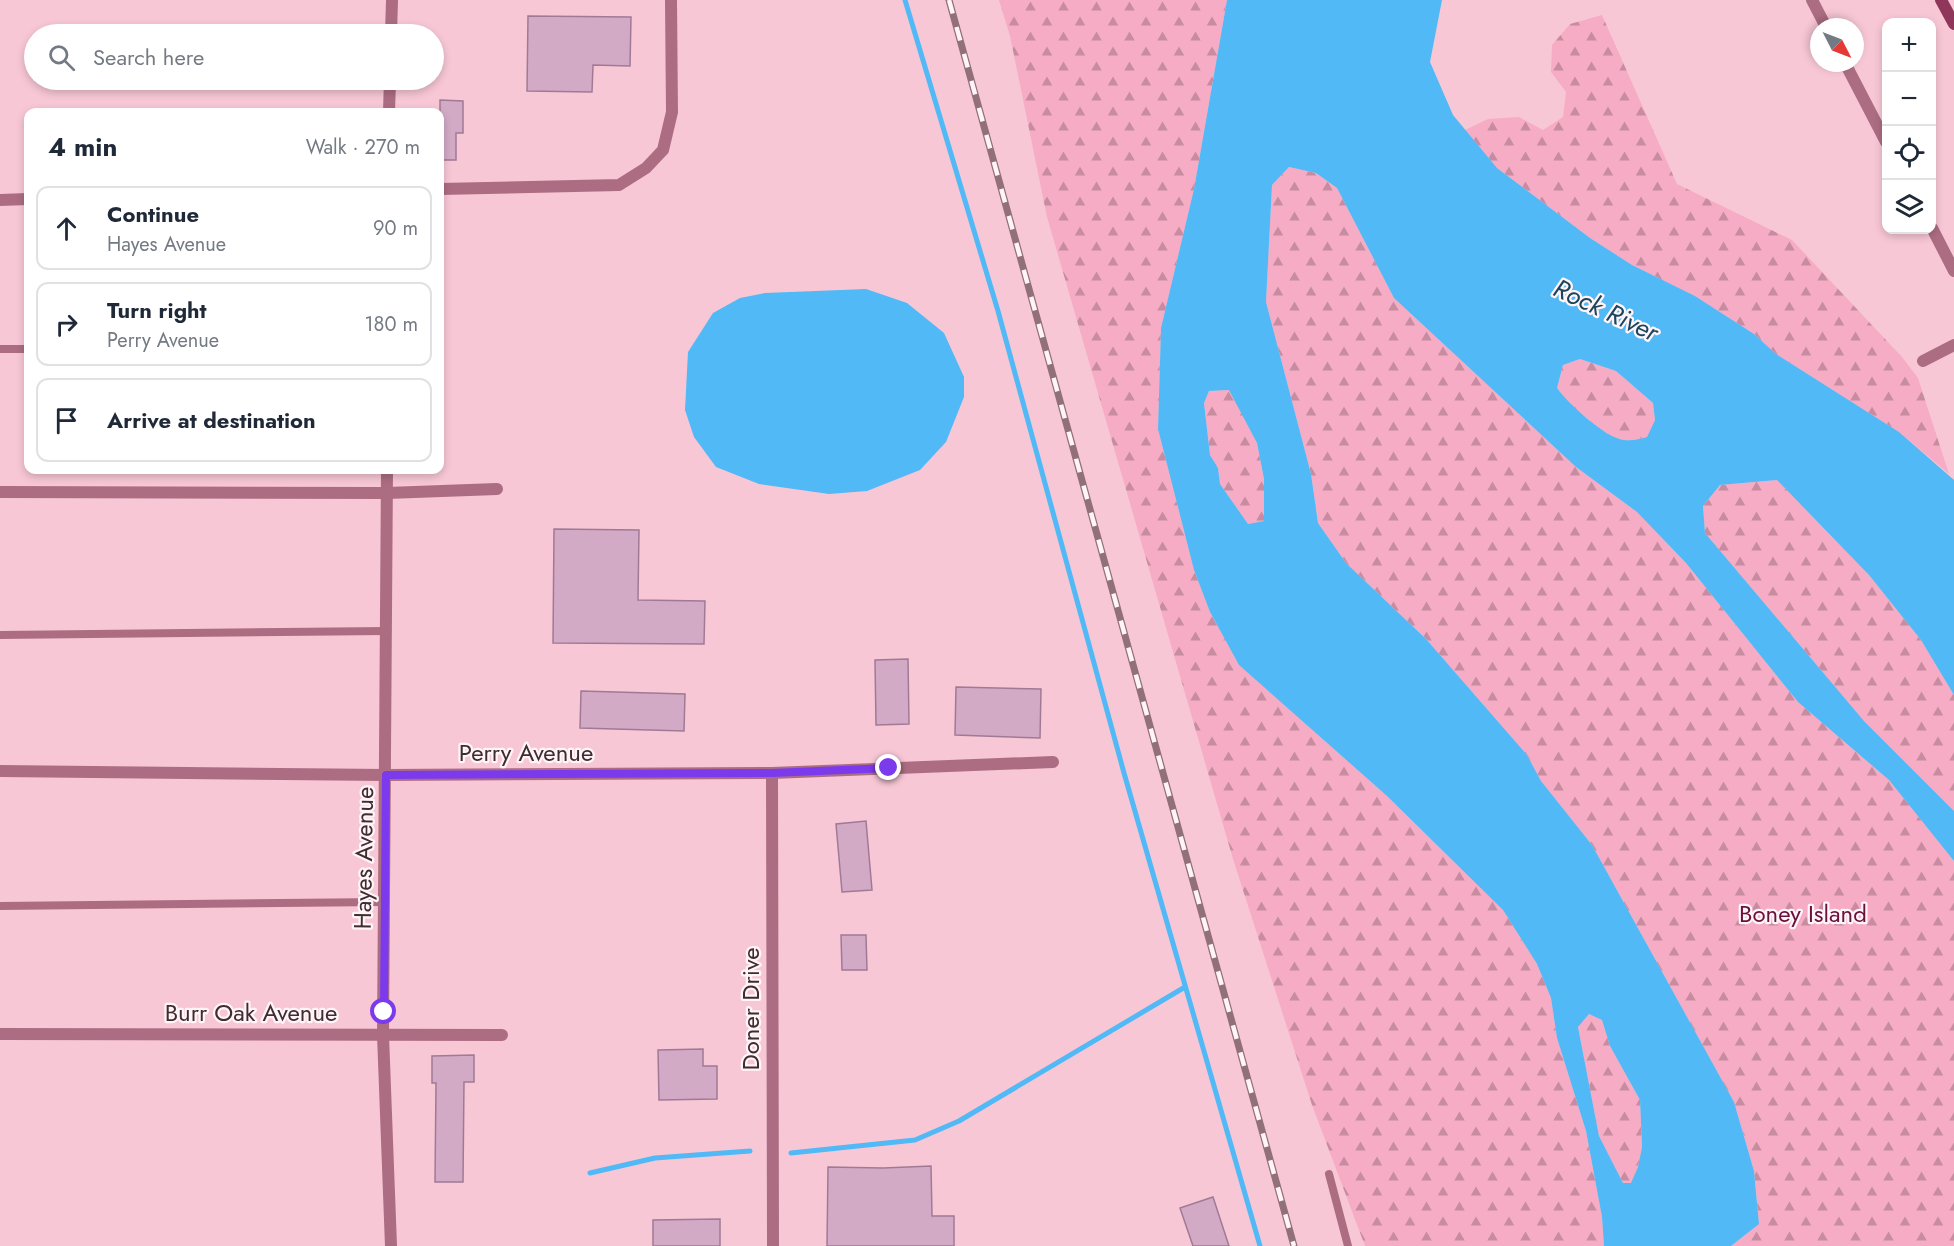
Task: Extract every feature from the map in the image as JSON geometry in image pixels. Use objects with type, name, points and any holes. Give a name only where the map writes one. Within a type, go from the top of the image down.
[{"type":"street","points":[[391,24],[392,0]]},
{"type":"street","points":[[444,189],[619,185],[646,168],[663,150],[672,112],[671,0]]},
{"type":"street","points":[[1812,0],[1821,18]]},
{"type":"street","points":[[1941,0],[1954,24]]},
{"type":"street","points":[[1850,72],[1882,133]]},
{"type":"street","points":[[389,108],[390,90]]},
{"type":"street","points":[[0,200],[24,199]]},
{"type":"street","points":[[1935,234],[1954,271]]},
{"type":"street","points":[[1923,361],[1954,345]]},
{"type":"street","name":"Hayes Avenue","points":[[387,474],[384,1035],[391,1246]]},
{"type":"street","points":[[0,492],[387,493],[497,489]]},
{"type":"street","name":"Perry Avenue","points":[[0,771],[386,775],[772,773],[1053,762]]},
{"type":"street","name":"Doner Drive","points":[[772,773],[773,1246]]},
{"type":"street","name":"Burr Oak Avenue","points":[[0,1034],[502,1035]]},
{"type":"lane","points":[[0,349],[24,349]]},
{"type":"lane","points":[[0,635],[387,631]]},
{"type":"lane","points":[[0,906],[385,902]]},
{"type":"lane","points":[[1329,1174],[1348,1246]]},
{"type":"green space","points":[[999,0],[1227,0],[1194,189],[1161,328],[1158,429],[1194,570],[1210,612],[1239,665],[1387,796],[1503,910],[1537,964],[1551,998],[1557,1038],[1586,1131],[1602,1217],[1604,1246],[1365,1246],[1312,1105],[1233,859],[1047,217],[1010,36]]},
{"type":"green space","points":[[1602,15],[1677,184],[1792,240],[1902,357],[1918,378],[1949,474],[1899,432],[1776,354],[1754,334],[1695,296],[1632,265],[1590,238],[1497,168],[1465,130],[1488,119],[1519,117],[1543,130],[1563,117],[1566,92],[1551,72],[1552,45],[1570,24]]},
{"type":"green space","name":"Boney Island","points":[[1289,167],[1316,173],[1337,188],[1394,298],[1576,467],[1637,512],[1686,563],[1798,702],[1889,780],[1954,861],[1954,1246],[1731,1246],[1759,1224],[1754,1171],[1734,1102],[1592,845],[1541,781],[1527,755],[1426,639],[1346,563],[1318,523],[1311,474],[1266,302],[1272,185]]},
{"type":"green space","points":[[1580,359],[1616,371],[1653,403],[1655,420],[1647,437],[1630,440],[1616,438],[1578,411],[1563,395],[1557,388],[1563,365]]},
{"type":"green space","points":[[1230,390],[1257,443],[1264,479],[1264,521],[1248,524],[1220,484],[1218,468],[1210,455],[1204,403],[1209,391]]},
{"type":"green space","points":[[1777,480],[1869,575],[1921,640],[1954,695],[1954,811],[1864,721],[1705,533],[1703,506],[1720,485]]},
{"type":"green space","points":[[1589,1014],[1602,1020],[1610,1046],[1640,1100],[1642,1147],[1632,1183],[1623,1183],[1599,1136],[1578,1027]]},
{"type":"water","name":"Rock River","points":[[1227,0],[1442,0],[1430,62],[1453,115],[1497,168],[1590,238],[1632,265],[1695,296],[1754,334],[1776,354],[1899,432],[1954,480],[1954,695],[1921,640],[1869,575],[1777,480],[1720,485],[1703,506],[1705,533],[1864,721],[1954,811],[1954,861],[1889,780],[1798,702],[1686,563],[1637,512],[1576,467],[1394,298],[1337,188],[1316,173],[1289,167],[1272,185],[1266,302],[1311,474],[1318,523],[1346,563],[1426,639],[1527,755],[1541,781],[1592,845],[1734,1102],[1754,1171],[1759,1224],[1731,1246],[1604,1246],[1602,1217],[1586,1131],[1557,1038],[1551,998],[1537,964],[1503,910],[1387,796],[1239,665],[1210,612],[1194,570],[1158,429],[1161,328],[1194,189]],"holes":[[[1580,359],[1616,371],[1653,403],[1655,420],[1647,437],[1630,440],[1616,438],[1597,427],[1562,394],[1557,388],[1563,365]],[[1229,390],[1257,443],[1264,479],[1264,521],[1248,524],[1220,484],[1218,468],[1210,455],[1204,403],[1209,391]],[[1589,1014],[1602,1020],[1610,1046],[1640,1100],[1642,1147],[1638,1167],[1631,1183],[1623,1183],[1599,1136],[1578,1027]]]},
{"type":"water","points":[[866,289],[907,303],[944,333],[964,377],[964,397],[946,442],[920,470],[867,491],[829,494],[759,484],[716,467],[694,437],[685,410],[688,352],[713,313],[740,298],[765,293]]},
{"type":"building","points":[[528,16],[631,17],[630,66],[593,65],[592,92],[527,91]]},
{"type":"building","points":[[440,100],[463,101],[463,133],[456,133],[456,160],[444,160],[444,108],[440,108]]},
{"type":"building","points":[[554,529],[639,530],[638,600],[705,601],[704,644],[553,643]]},
{"type":"building","points":[[908,659],[909,724],[876,725],[875,660]]},
{"type":"building","points":[[956,687],[1041,689],[1040,738],[955,735]]},
{"type":"building","points":[[581,691],[685,694],[684,731],[580,728]]},
{"type":"building","points":[[866,821],[872,890],[842,892],[836,824]]},
{"type":"building","points":[[841,935],[866,935],[867,970],[842,970]]},
{"type":"building","points":[[703,1049],[703,1066],[717,1066],[717,1099],[659,1100],[658,1050]]},
{"type":"building","points":[[474,1055],[474,1082],[464,1082],[463,1182],[435,1182],[436,1083],[432,1083],[432,1056]]},
{"type":"building","points":[[931,1166],[932,1216],[954,1216],[954,1246],[827,1246],[828,1167]]},
{"type":"building","points":[[1213,1197],[1229,1246],[1193,1246],[1180,1208]]},
{"type":"building","points":[[720,1219],[720,1246],[653,1246],[653,1220]]},
{"type":"waterway","points":[[905,0],[998,311],[1124,773],[1260,1246]]},
{"type":"waterway","points":[[791,1153],[915,1140],[959,1121],[1185,987]]},
{"type":"waterway","points":[[590,1173],[655,1158],[750,1151]]},
{"type":"railway","points":[[949,0],[1294,1246]]},
{"type":"route","points":[[384,1012],[386,775],[772,773],[889,768]]}]
